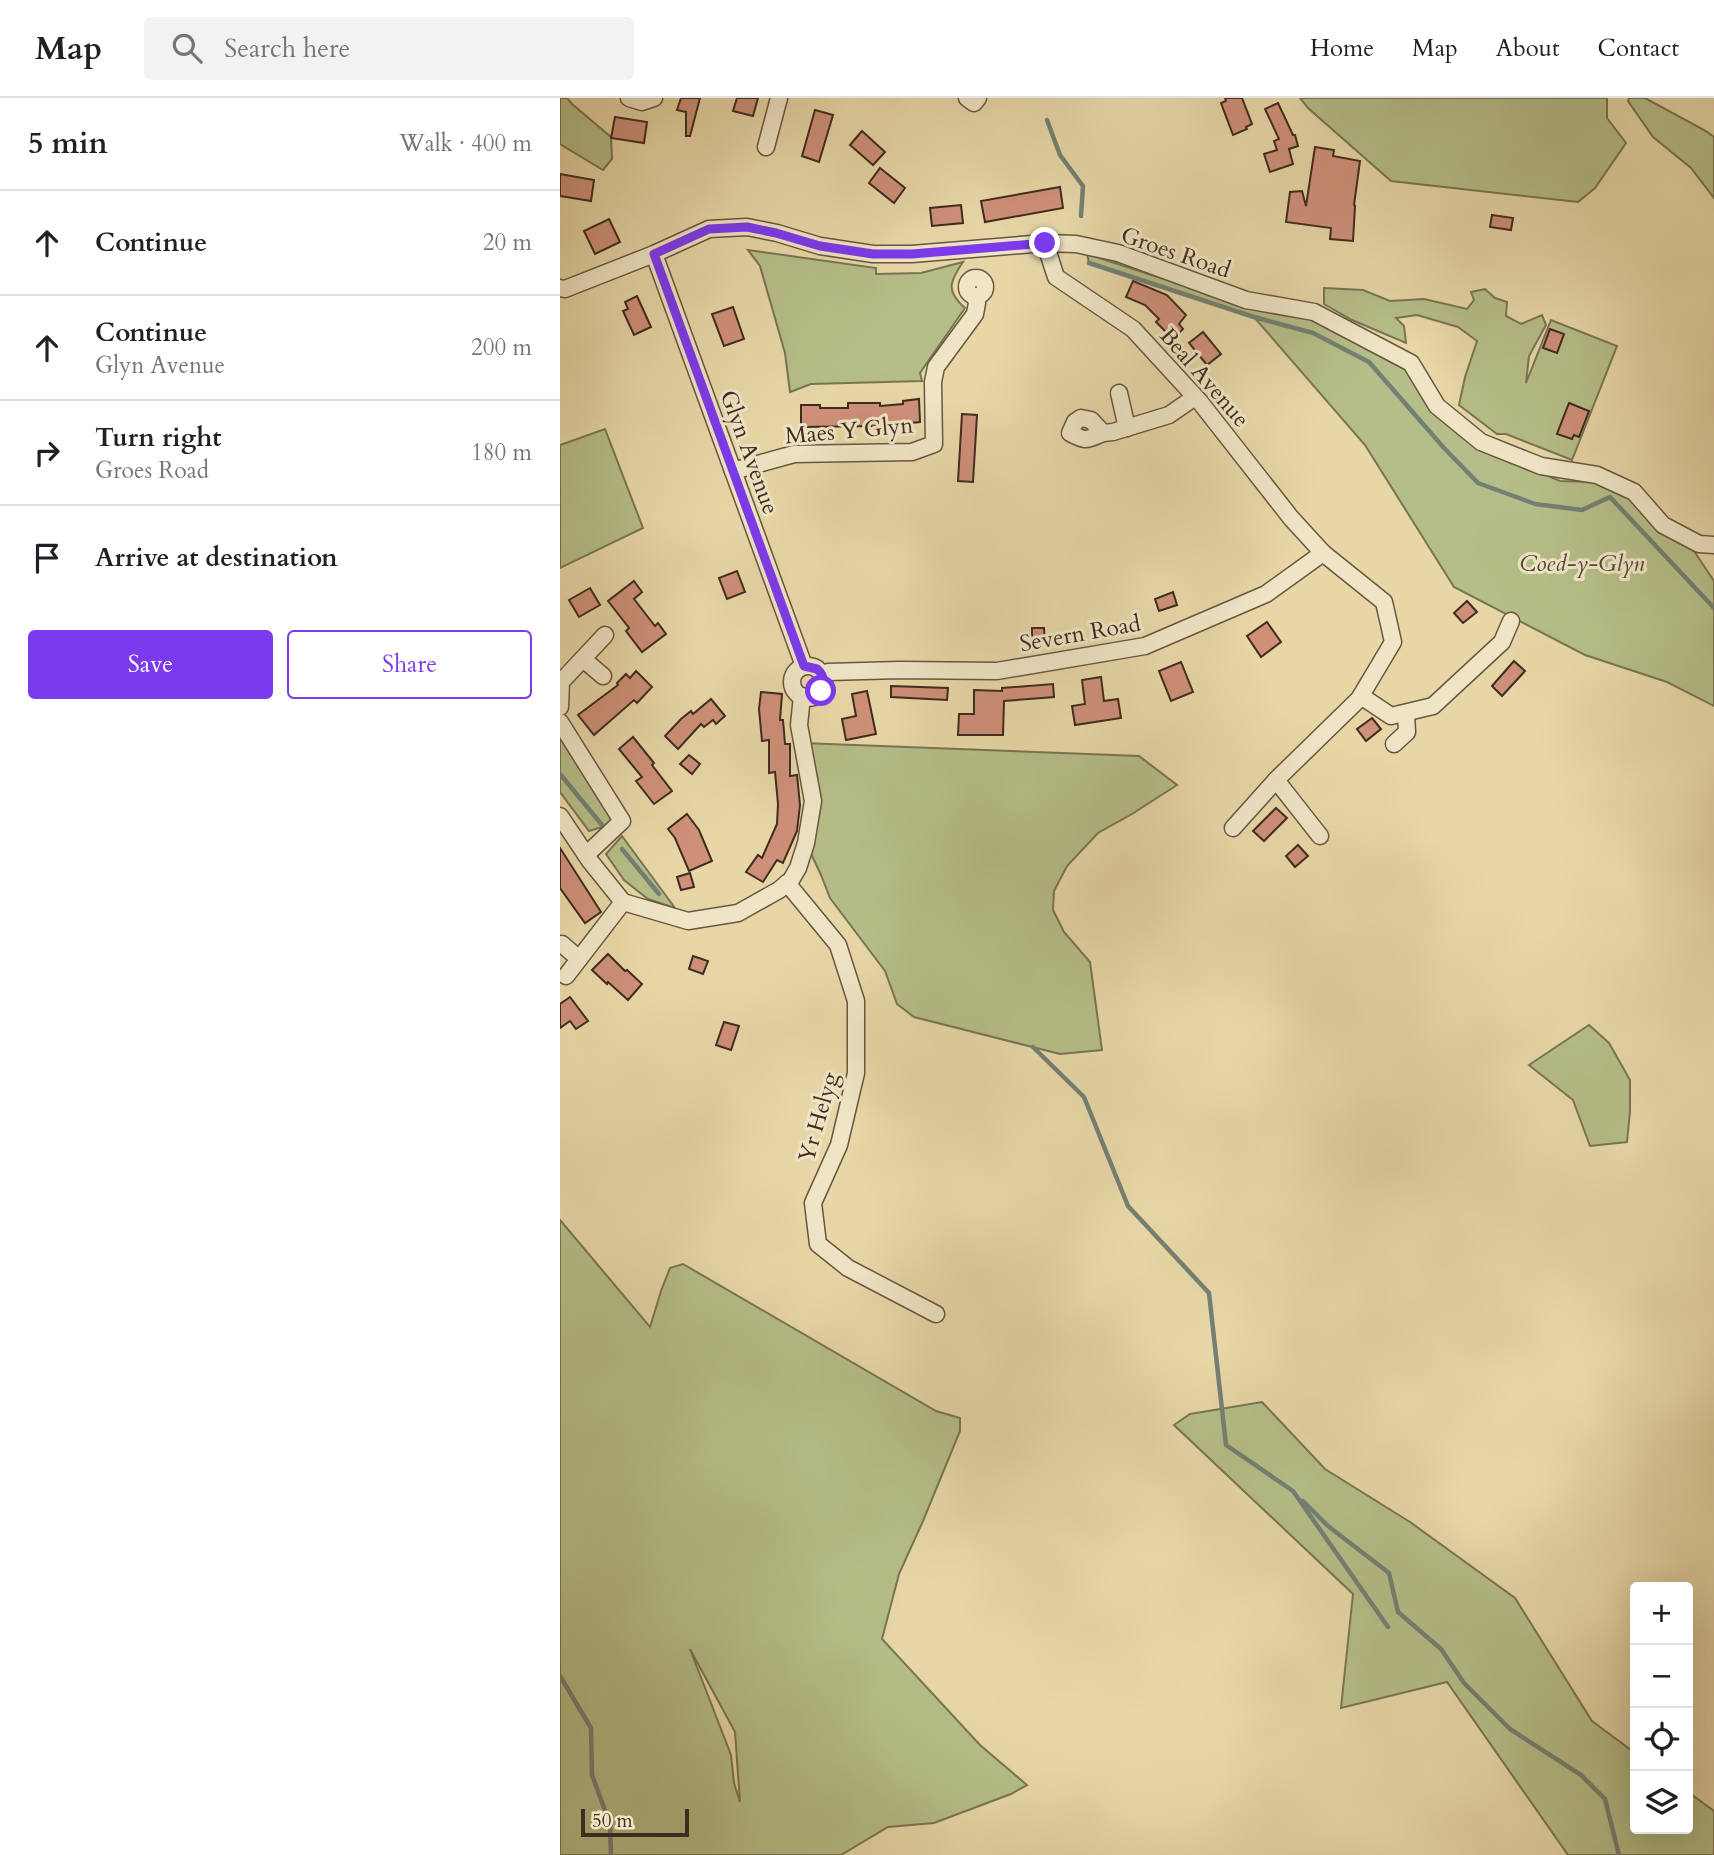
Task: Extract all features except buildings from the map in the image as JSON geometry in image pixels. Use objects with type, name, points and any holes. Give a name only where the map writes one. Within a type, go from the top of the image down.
[{"type":"street","points":[[629,98],[642,102],[654,98]]},
{"type":"street","points":[[766,147],[779,98]]},
{"type":"street","points":[[967,98],[974,103],[978,98]]},
{"type":"street","name":"Groes Road","points":[[560,288],[565,289],[654,254],[709,229],[747,227],[820,246],[873,254],[912,254],[1045,243],[1076,244],[1118,253],[1246,300],[1314,312],[1412,363],[1437,406],[1481,442],[1541,466],[1598,475],[1633,492],[1663,525],[1699,544],[1714,545]]},
{"type":"street","name":"Beal Avenue","points":[[1045,243],[1056,277],[1133,329],[1195,397],[1323,553],[1384,603],[1393,642],[1361,696],[1276,780],[1233,828]]},
{"type":"street","name":"Glyn Avenue","points":[[654,254],[804,666]]},
{"type":"street","name":"Maes Y Glyn","points":[[733,471],[794,454],[912,452],[934,444],[933,382],[936,367],[975,314],[975,296]]},
{"type":"street","points":[[1119,393],[1127,428]]},
{"type":"street","points":[[1103,433],[1169,415],[1195,397]]},
{"type":"street","name":"Severn Road","points":[[823,676],[828,672],[996,671],[1145,646],[1266,594],[1323,553]]},
{"type":"street","points":[[1361,696],[1391,716],[1433,706],[1479,673],[1502,642],[1511,621]]},
{"type":"street","points":[[560,707],[561,682],[605,635]]},
{"type":"street","points":[[583,659],[603,676]]},
{"type":"street","points":[[804,666],[817,669],[823,676],[823,686],[817,695],[807,698],[794,690],[792,680],[796,671],[804,666]]},
{"type":"street","points":[[560,816],[622,902],[688,921],[738,913],[787,883],[798,868],[806,844],[813,800],[799,724],[802,696]]},
{"type":"street","points":[[1394,744],[1407,732],[1405,713]]},
{"type":"street","points":[[560,722],[622,821],[586,855]]},
{"type":"street","points":[[1276,780],[1320,836]]},
{"type":"street","name":"Yr Helyg","points":[[787,883],[838,945],[856,1001],[856,1073],[839,1145],[813,1203],[818,1244],[848,1268],[936,1314]]},
{"type":"street","points":[[566,976],[622,902]]},
{"type":"street","points":[[562,944],[579,959]]},
{"type":"green space","points":[[560,98],[567,98],[611,137],[612,159],[603,170],[560,144]]},
{"type":"green space","points":[[1300,98],[1607,98],[1607,118],[1626,143],[1595,188],[1578,202],[1391,181]]},
{"type":"green space","points":[[1629,98],[1645,98],[1714,137],[1714,198],[1691,168],[1653,137],[1628,101]]},
{"type":"green space","points":[[748,250],[876,268],[876,274],[921,273],[963,262],[953,280],[952,291],[965,308],[920,373],[922,381],[811,384],[790,392],[785,353],[760,266]]},
{"type":"green space","name":"Coed-y-Glyn","points":[[1087,254],[1244,305],[1314,319],[1405,366],[1477,446],[1560,481],[1593,482],[1628,496],[1657,527],[1694,551],[1714,581],[1714,706],[1667,682],[1585,655],[1454,587],[1365,445],[1254,317],[1089,263]]},
{"type":"green space","points":[[1324,288],[1363,290],[1390,301],[1424,299],[1467,309],[1474,300],[1471,292],[1485,289],[1495,298],[1507,302],[1506,316],[1521,324],[1542,315],[1546,325],[1529,356],[1526,383],[1551,320],[1617,346],[1572,460],[1506,434],[1497,434],[1459,405],[1477,341],[1458,327],[1417,315],[1396,318],[1404,326],[1406,343],[1352,320],[1324,304]]},
{"type":"green space","points":[[605,429],[643,528],[560,568],[560,445]]},
{"type":"green space","points":[[560,739],[570,747],[613,816],[609,825],[589,831],[560,792]]},
{"type":"green space","points":[[802,743],[1139,756],[1177,785],[1098,833],[1067,866],[1054,891],[1053,910],[1064,932],[1090,962],[1102,1050],[1060,1054],[914,1017],[897,1004],[885,971],[830,898],[806,843],[813,800]]},
{"type":"green space","points":[[622,836],[675,908],[648,899],[624,880],[606,854]]},
{"type":"green space","points":[[1589,1025],[1609,1043],[1630,1080],[1627,1142],[1590,1146],[1573,1100],[1529,1065]]},
{"type":"green space","points":[[560,1220],[650,1327],[670,1268],[683,1264],[936,1411],[960,1418],[960,1431],[899,1574],[882,1639],[980,1745],[1027,1785],[1011,1794],[934,1823],[888,1827],[841,1855],[560,1855]],"holes":[[[690,1649],[735,1732],[740,1802],[734,1783],[731,1755]]]},
{"type":"green space","points":[[1262,1402],[1325,1469],[1410,1522],[1515,1598],[1592,1721],[1630,1749],[1630,1834],[1693,1834],[1693,1796],[1714,1811],[1714,1855],[1568,1855],[1447,1682],[1341,1708],[1353,1594],[1174,1425],[1190,1414]]},
{"type":"waterway","points":[[1047,120],[1060,155],[1083,186],[1081,216]]},
{"type":"waterway","points":[[1089,263],[1254,317],[1313,333],[1369,362],[1478,483],[1535,504],[1582,510],[1610,497],[1714,608]]},
{"type":"waterway","points":[[560,774],[602,825]]},
{"type":"waterway","points":[[622,849],[659,894]]},
{"type":"waterway","points":[[1033,1047],[1084,1097],[1128,1206],[1209,1293],[1226,1445],[1293,1491],[1388,1627]]},
{"type":"waterway","points":[[1303,1501],[1328,1526],[1389,1573],[1398,1612],[1441,1649],[1464,1683],[1510,1729],[1581,1775],[1605,1799],[1619,1855]]},
{"type":"waterway","points":[[560,1676],[591,1728],[592,1775],[610,1824],[611,1855]]},
{"type":"route","points":[[821,691],[823,676],[817,669],[804,666],[654,254],[709,229],[747,227],[820,246],[873,254],[978,250],[1045,243]]}]
